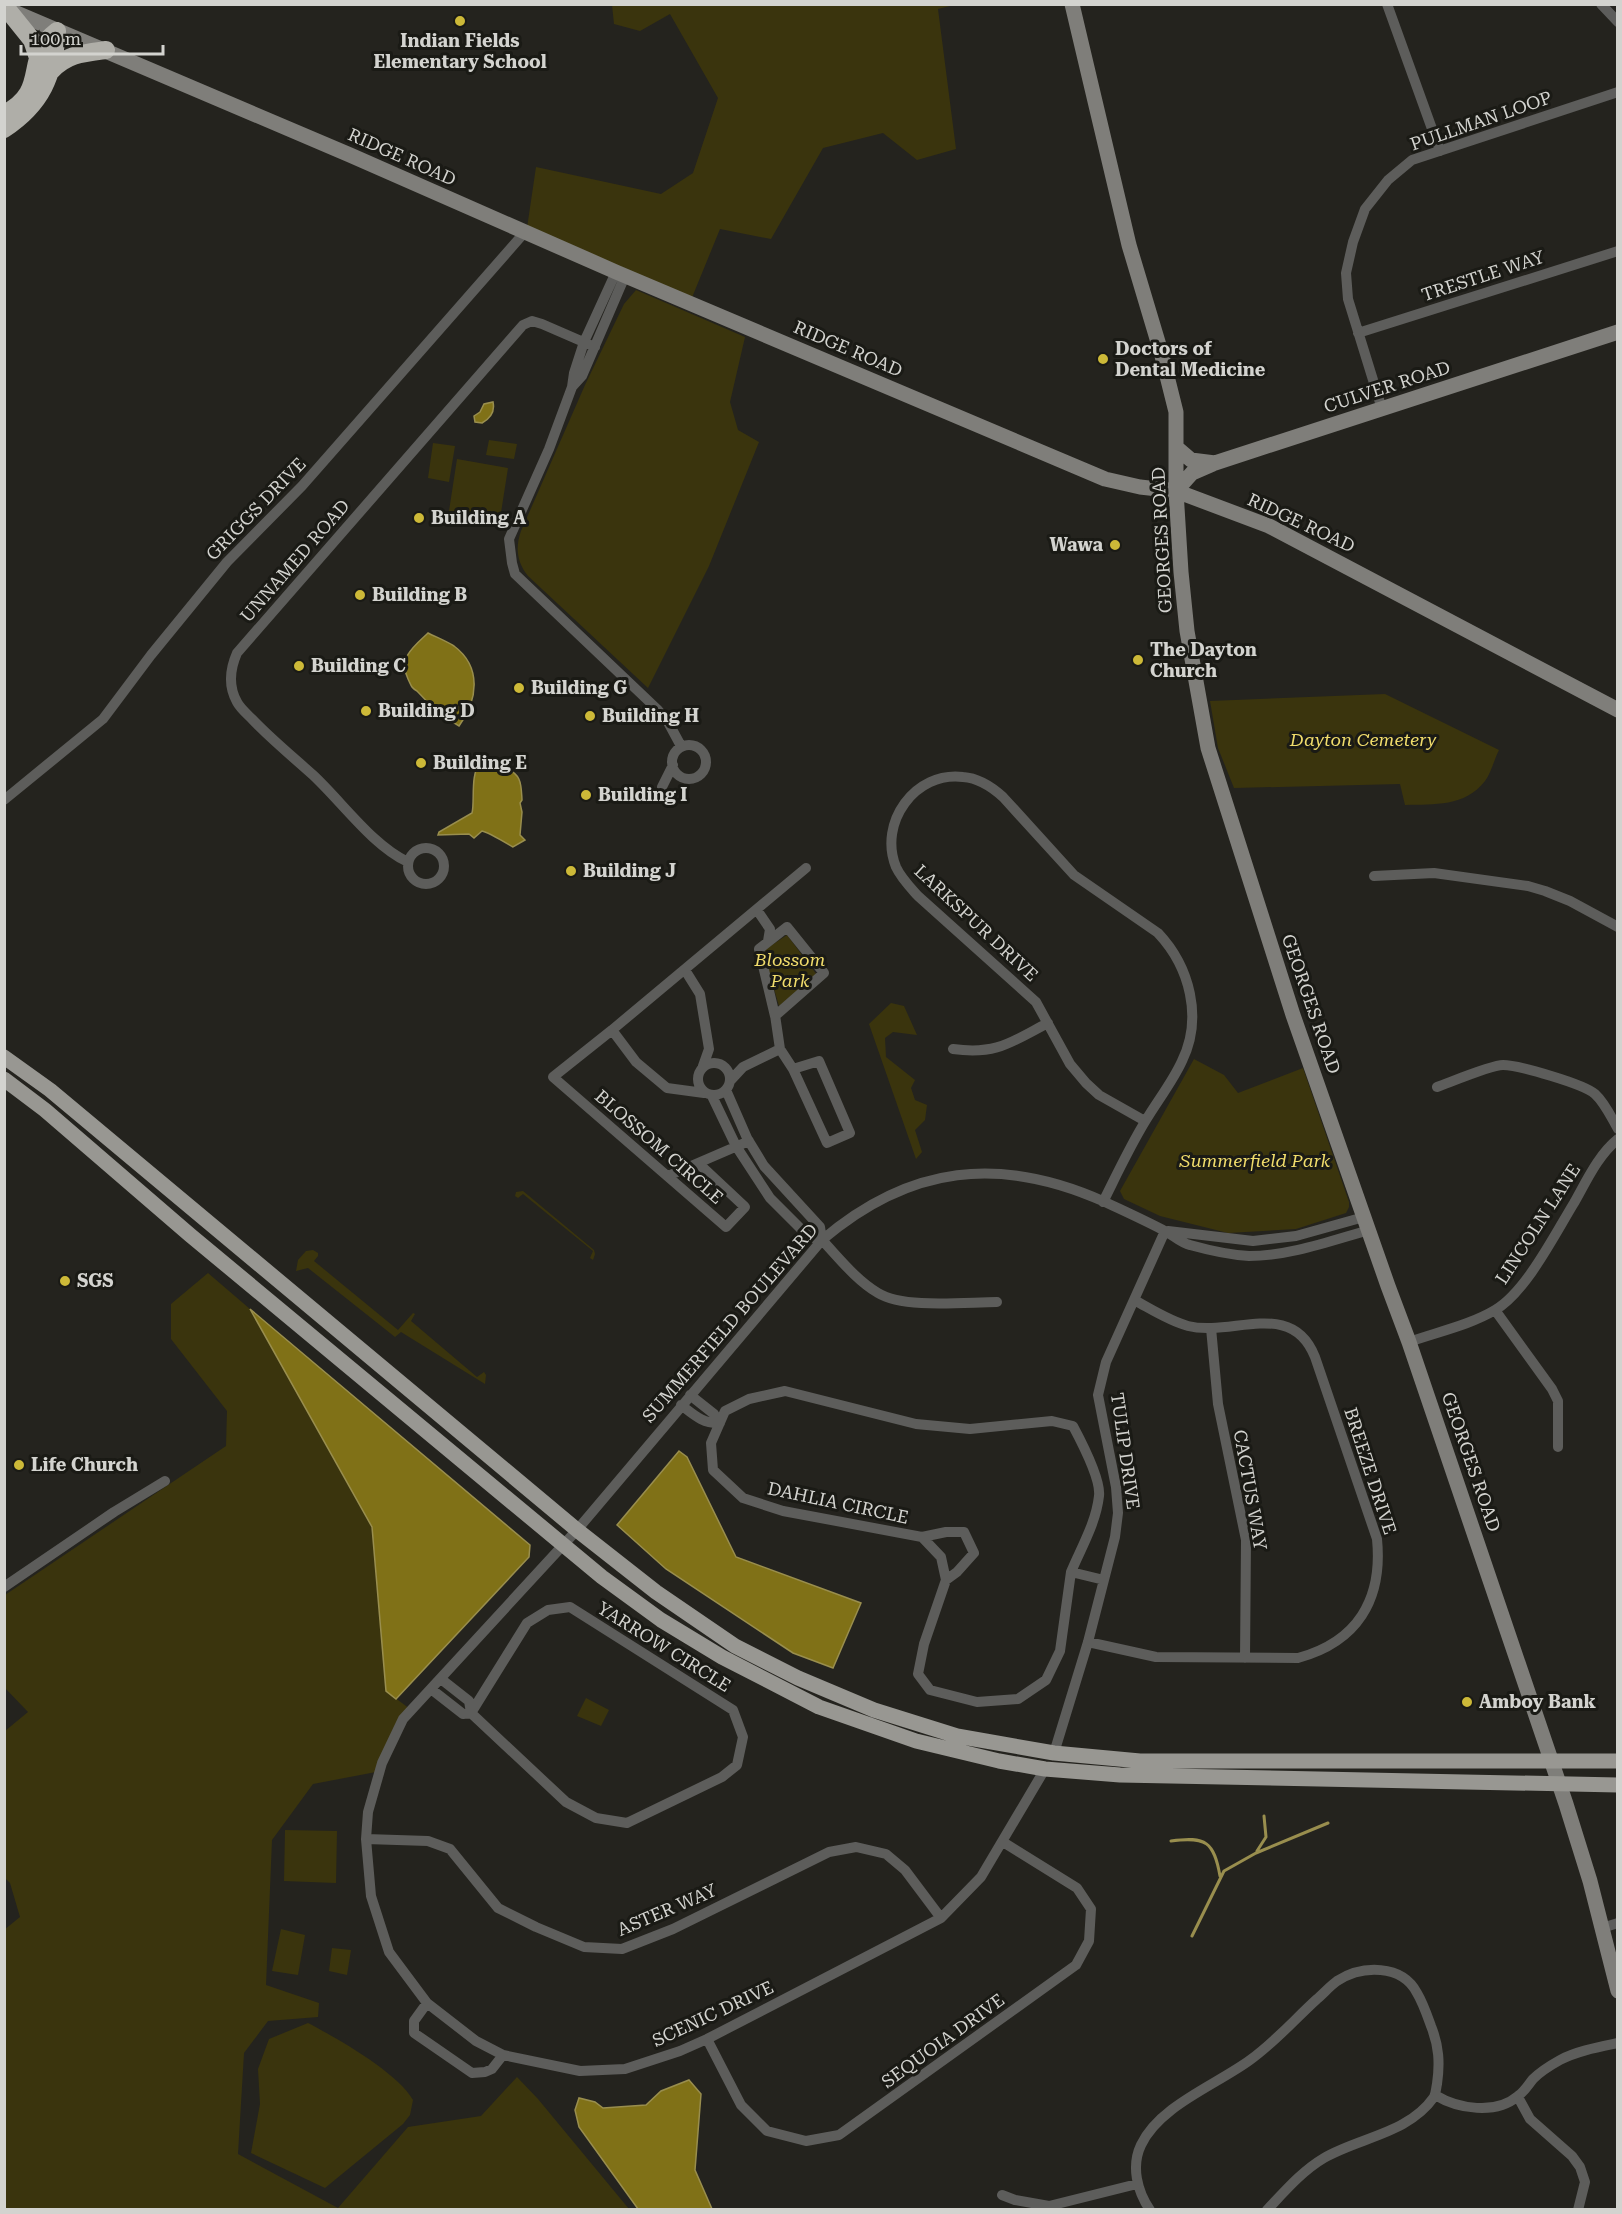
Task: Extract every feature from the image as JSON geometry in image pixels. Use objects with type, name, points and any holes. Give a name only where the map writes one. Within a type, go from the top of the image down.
[{"type":"highway","points":[[4,114],[23,102],[31,90],[36,72],[37,55],[32,40],[6,9]]},
{"type":"highway","points":[[37,55],[47,38],[57,31]]},
{"type":"highway","points":[[4,129],[20,118],[36,100],[50,73],[55,56],[57,31]]},
{"type":"highway","points":[[50,73],[59,62],[74,54],[106,50]]},
{"type":"main road","points":[[4,1057],[50,1090],[577,1530],[656,1592],[735,1646],[798,1678],[874,1710],[957,1736],[1054,1753],[1140,1761],[1617,1761]]},
{"type":"main road","points":[[4,1080],[45,1110],[190,1235],[562,1546],[661,1620],[722,1658],[819,1707],[916,1741],[999,1761],[1045,1769],[1120,1775],[1617,1785]]},
{"type":"street","name":"GEORGES ROAD","points":[[1072,4],[1129,245],[1161,352],[1174,407],[1177,448],[1176,491],[1187,631],[1208,748],[1293,1015],[1409,1342],[1559,1784],[1590,1881],[1617,1991]]},
{"type":"street","points":[[1387,4],[1440,151]]},
{"type":"street","points":[[1601,4],[1617,22]]},
{"type":"street","name":"RIDGE ROAD","points":[[6,9],[106,50],[620,274],[1105,479],[1140,487],[1176,491],[1269,526],[1617,710]]},
{"type":"street","name":"PULLMAN LOOP","points":[[1382,409],[1348,299],[1346,273],[1353,242],[1365,209],[1388,180],[1412,160],[1617,92]]},
{"type":"street","name":"GRIGGS DRIVE","points":[[4,800],[103,719],[151,655],[227,562],[302,486],[525,232]]},
{"type":"street","name":"TRESTLE WAY","points":[[1358,333],[1617,251]]},
{"type":"street","points":[[620,274],[584,342],[572,387],[549,449],[509,539],[512,563],[515,574],[524,584],[657,709],[668,722],[681,746]]},
{"type":"street","points":[[572,387],[582,376],[595,346],[620,274]]},
{"type":"street","name":"UNNAMED ROAD","points":[[408,862],[395,856],[239,706],[232,689],[231,666],[237,653],[523,326],[532,321],[595,346]]},
{"type":"street","name":"CULVER ROAD","points":[[1176,491],[1192,473],[1215,463],[1617,332]]},
{"type":"street","points":[[1177,448],[1191,460],[1215,463]]},
{"type":"street","points":[[662,787],[673,765],[675,753],[681,746],[693,745],[702,751],[706,762],[705,767],[697,776],[689,779],[680,776],[673,765]]},
{"type":"street","name":"LARKSPUR DRIVE","points":[[1103,1202],[1145,1121],[1183,1060],[1192,1029],[1190,988],[1184,971],[1168,944],[1158,933],[1074,875],[992,787],[964,777],[938,779],[924,786],[903,803],[892,828],[891,841],[896,867],[902,878],[918,896],[1036,1002],[1070,1065],[1086,1083],[1099,1095],[1145,1121]]},
{"type":"street","name":"BLOSSOM CIRCLE","points":[[749,1141],[698,1163],[745,1207],[726,1227],[553,1077],[806,868]]},
{"type":"street","points":[[1374,876],[1434,873],[1528,886],[1570,901],[1617,927]]},
{"type":"street","points":[[757,910],[770,929],[768,940]]},
{"type":"street","points":[[775,1015],[824,973],[787,927],[759,949],[775,1015],[780,1048],[793,1068],[827,1143],[850,1133],[819,1061],[793,1068]]},
{"type":"street","points":[[685,970],[700,994],[710,1049],[729,1073],[728,1086],[749,1141],[764,1166],[820,1227],[822,1239],[864,1283],[892,1300],[997,1302]]},
{"type":"street","points":[[953,1049],[970,1051],[1001,1048],[1048,1023]]},
{"type":"street","points":[[612,1030],[636,1062],[667,1088],[717,1095],[728,1086],[743,1067],[780,1048]]},
{"type":"street","points":[[684,1090],[697,1078],[710,1049]]},
{"type":"street","points":[[703,1066],[710,1063],[743,1067]]},
{"type":"street","points":[[1437,1087],[1501,1065],[1513,1067],[1581,1086],[1594,1093],[1602,1102],[1617,1129]]},
{"type":"street","points":[[697,1078],[698,1085],[708,1094],[736,1146],[770,1198],[809,1237],[822,1239]]},
{"type":"street","name":"LINCOLN LANE","points":[[1409,1342],[1495,1310],[1515,1293],[1546,1249],[1596,1166],[1617,1139]]},
{"type":"street","points":[[668,1176],[698,1163]]},
{"type":"street","name":"SUMMERFIELD BOULEVARD","points":[[562,1546],[822,1239],[842,1222],[873,1202],[898,1190],[960,1174],[994,1173],[1029,1176],[1059,1184],[1103,1202],[1165,1231],[1187,1245],[1248,1256],[1293,1251],[1366,1223]]},
{"type":"street","name":"TULIP DRIVE","points":[[1054,1753],[1088,1642],[1115,1537],[1118,1513],[1116,1487],[1098,1395],[1106,1362],[1165,1231]]},
{"type":"street","name":"BREEZE DRIVE","points":[[1088,1642],[1145,1656],[1298,1658],[1317,1653],[1336,1643],[1357,1624],[1367,1608],[1375,1585],[1378,1546],[1310,1346],[1294,1330],[1275,1323],[1211,1328],[1188,1326],[1134,1300]]},
{"type":"street","points":[[1495,1310],[1552,1389],[1558,1401],[1558,1447]]},
{"type":"street","name":"CACTUS WAY","points":[[1211,1328],[1218,1404],[1246,1540],[1245,1658]]},
{"type":"street","points":[[720,1423],[725,1412],[749,1399],[785,1391],[916,1424],[970,1429],[1052,1421],[1073,1426],[1086,1448],[1100,1494],[1093,1521],[1071,1572],[1060,1651],[1046,1680],[1018,1699],[977,1702],[930,1690],[918,1674],[924,1644],[946,1580],[957,1572],[974,1552],[964,1532],[946,1532],[922,1537]]},
{"type":"street","points":[[690,1395],[714,1414],[720,1423]]},
{"type":"street","points":[[681,1405],[701,1420],[720,1423]]},
{"type":"street","name":"DAHLIA CIRCLE","points":[[720,1423],[711,1443],[713,1470],[743,1498],[783,1511],[922,1537],[941,1557],[946,1580]]},
{"type":"street","points":[[4,1587],[114,1512],[165,1481]]},
{"type":"street","name":"SCENIC DRIVE","points":[[562,1546],[403,1719],[382,1763],[369,1812],[366,1839],[371,1896],[389,1952],[426,2003],[476,2041],[503,2055],[580,2071],[625,2069],[680,2051],[707,2039],[941,1918],[981,1877],[1045,1769]]},
{"type":"street","points":[[1071,1572],[1104,1580]]},
{"type":"street","name":"YARROW CIRCLE","points":[[441,1679],[469,1701],[471,1713],[566,1802],[596,1818],[627,1823],[722,1777],[737,1765],[743,1737],[733,1710],[570,1607],[548,1610],[527,1623],[471,1713]]},
{"type":"street","name":"YARROW CIRCLE","points":[[431,1689],[463,1714],[471,1713]]},
{"type":"street","name":"ASTER WAY","points":[[366,1839],[428,1841],[450,1849],[498,1908],[584,1947],[622,1949],[673,1929],[829,1852],[856,1846],[886,1854],[899,1864],[941,1918]]},
{"type":"street","name":"SEQUOIA DRIVE","points":[[707,2039],[741,2105],[767,2131],[806,2141],[839,2135],[1076,1965],[1089,1941],[1091,1909],[1077,1888],[1003,1842]]},
{"type":"street","points":[[1602,1928],[1617,1923]]},
{"type":"street","points":[[1150,2210],[1137,2184],[1136,2166],[1139,2148],[1152,2126],[1167,2113],[1251,2060],[1337,1981],[1361,1971],[1386,1970],[1407,1980],[1417,1992],[1437,2040],[1440,2062],[1435,2095],[1403,2124],[1327,2157],[1315,2165],[1292,2182],[1267,2210]]},
{"type":"street","points":[[426,2003],[414,2021],[414,2032],[472,2073],[492,2069],[503,2055]]},
{"type":"street","points":[[1435,2095],[1445,2101],[1479,2108],[1497,2107],[1518,2097],[1536,2077],[1561,2060],[1617,2043]]},
{"type":"street","points":[[1518,2097],[1530,2119],[1572,2157],[1580,2168],[1585,2182],[1578,2210]]},
{"type":"street","points":[[1002,2195],[1015,2200],[1049,2206],[1137,2184]]},
{"type":"green space","points":[[612,5],[954,5],[938,9],[956,149],[917,160],[883,133],[823,148],[771,239],[720,229],[691,300],[527,228],[536,167],[661,194],[693,173],[718,98],[670,14],[640,31],[614,24]]},
{"type":"green space","points":[[636,290],[745,337],[730,402],[738,430],[759,442],[709,566],[648,688],[528,576],[519,560],[518,549],[521,531],[585,385],[624,304]]},
{"type":"green space","points":[[489,440],[517,444],[514,459],[486,455]]},
{"type":"green space","points":[[433,443],[455,446],[449,482],[428,478]]},
{"type":"green space","points":[[457,459],[508,468],[500,519],[449,511]]},
{"type":"green space","name":"Dayton Cemetery","points":[[1385,694],[1499,750],[1485,781],[1468,796],[1459,800],[1405,805],[1400,784],[1234,788],[1218,748],[1210,701]]},
{"type":"green space","name":"Blossom Park","points":[[787,935],[817,975],[779,1006],[763,951]]},
{"type":"green space","points":[[891,1003],[904,1006],[917,1035],[893,1032],[885,1038],[886,1057],[915,1080],[911,1088],[915,1100],[927,1105],[925,1120],[915,1130],[922,1152],[916,1159],[869,1024]]},
{"type":"green space","name":"Summerfield Park","points":[[1194,1059],[1224,1075],[1238,1093],[1303,1068],[1349,1202],[1346,1213],[1296,1229],[1228,1233],[1160,1216],[1124,1199],[1120,1191]]},
{"type":"green space","points":[[523,1191],[594,1250],[593,1260],[590,1258],[593,1251],[523,1194],[518,1198],[515,1196],[516,1192]]},
{"type":"green space","points":[[313,1250],[318,1253],[314,1261],[398,1330],[413,1313],[415,1314],[411,1321],[477,1377],[484,1372],[485,1384],[401,1332],[395,1337],[308,1268],[296,1271],[298,1260],[306,1251]]},
{"type":"green space","points":[[208,1273],[250,1309],[372,1527],[386,1691],[410,1709],[376,1772],[313,1784],[272,1840],[266,1985],[319,2003],[318,2017],[268,2021],[244,2053],[238,2154],[338,2208],[408,2127],[481,2116],[517,2077],[629,2209],[5,2209],[4,1930],[20,1917],[10,1883],[5,1878],[5,1731],[28,1712],[5,1688],[5,1595],[226,1446],[227,1411],[171,1339],[171,1304]]},
{"type":"green space","points":[[586,1698],[609,1710],[601,1726],[577,1716]]},
{"type":"green space","points":[[285,1830],[337,1831],[336,1883],[284,1881]]},
{"type":"green space","points":[[281,1929],[305,1935],[298,1975],[272,1971]]},
{"type":"green space","points":[[332,1948],[351,1950],[347,1975],[329,1971]]},
{"type":"green space","points":[[308,2023],[381,2068],[413,2100],[410,2115],[403,2124],[325,2188],[251,2153],[260,2104],[258,2069],[269,2039]]},
{"type":"shaded area","points":[[493,402],[490,417],[482,423],[475,422],[474,416],[480,412],[484,404]]},
{"type":"shaded area","points":[[428,633],[454,646],[463,654],[473,674],[473,695],[459,726],[438,713],[413,689],[405,672],[409,653]]},
{"type":"shaded area","points":[[504,763],[504,767],[514,773],[519,780],[522,800],[520,803],[522,812],[520,835],[525,840],[513,847],[482,831],[474,838],[469,834],[438,835],[439,832],[472,813],[475,774],[480,764]]},
{"type":"shaded area","points":[[250,1309],[530,1545],[529,1557],[396,1699],[386,1691],[372,1527]]},
{"type":"shaded area","points":[[679,1451],[687,1457],[736,1557],[861,1603],[833,1668],[793,1653],[666,1569],[617,1525]]},
{"type":"shaded area","points":[[689,2080],[701,2094],[695,2170],[712,2209],[638,2209],[579,2127],[575,2110],[579,2098],[595,2102],[603,2108],[646,2105],[661,2091]]},
{"type":"waterway","points":[[1257,1851],[1266,1837],[1264,1816]]},
{"type":"waterway","points":[[1192,1936],[1224,1871],[1256,1853],[1328,1823]]},
{"type":"waterway","points":[[1171,1841],[1193,1840],[1206,1844],[1215,1855],[1220,1876]]},
{"type":"place","name":"Indian Fields Elementary School","points":[[460,21]]},
{"type":"place","name":"Doctors of Dental Medicine","points":[[1103,359]]},
{"type":"place","name":"Building A","points":[[419,518]]},
{"type":"place","name":"Wawa","points":[[1115,545]]},
{"type":"place","name":"Building B","points":[[360,595]]},
{"type":"place","name":"The Dayton Church","points":[[1138,660]]},
{"type":"place","name":"Building C","points":[[299,666]]},
{"type":"place","name":"Building G","points":[[519,688]]},
{"type":"place","name":"Building D","points":[[366,711]]},
{"type":"place","name":"Building H","points":[[590,716]]},
{"type":"place","name":"Building E","points":[[421,763]]},
{"type":"place","name":"Building I","points":[[586,795]]},
{"type":"place","name":"Building J","points":[[571,871]]},
{"type":"place","name":"SGS","points":[[65,1281]]},
{"type":"place","name":"Life Church","points":[[19,1465]]},
{"type":"place","name":"Amboy Bank","points":[[1467,1702]]}]
